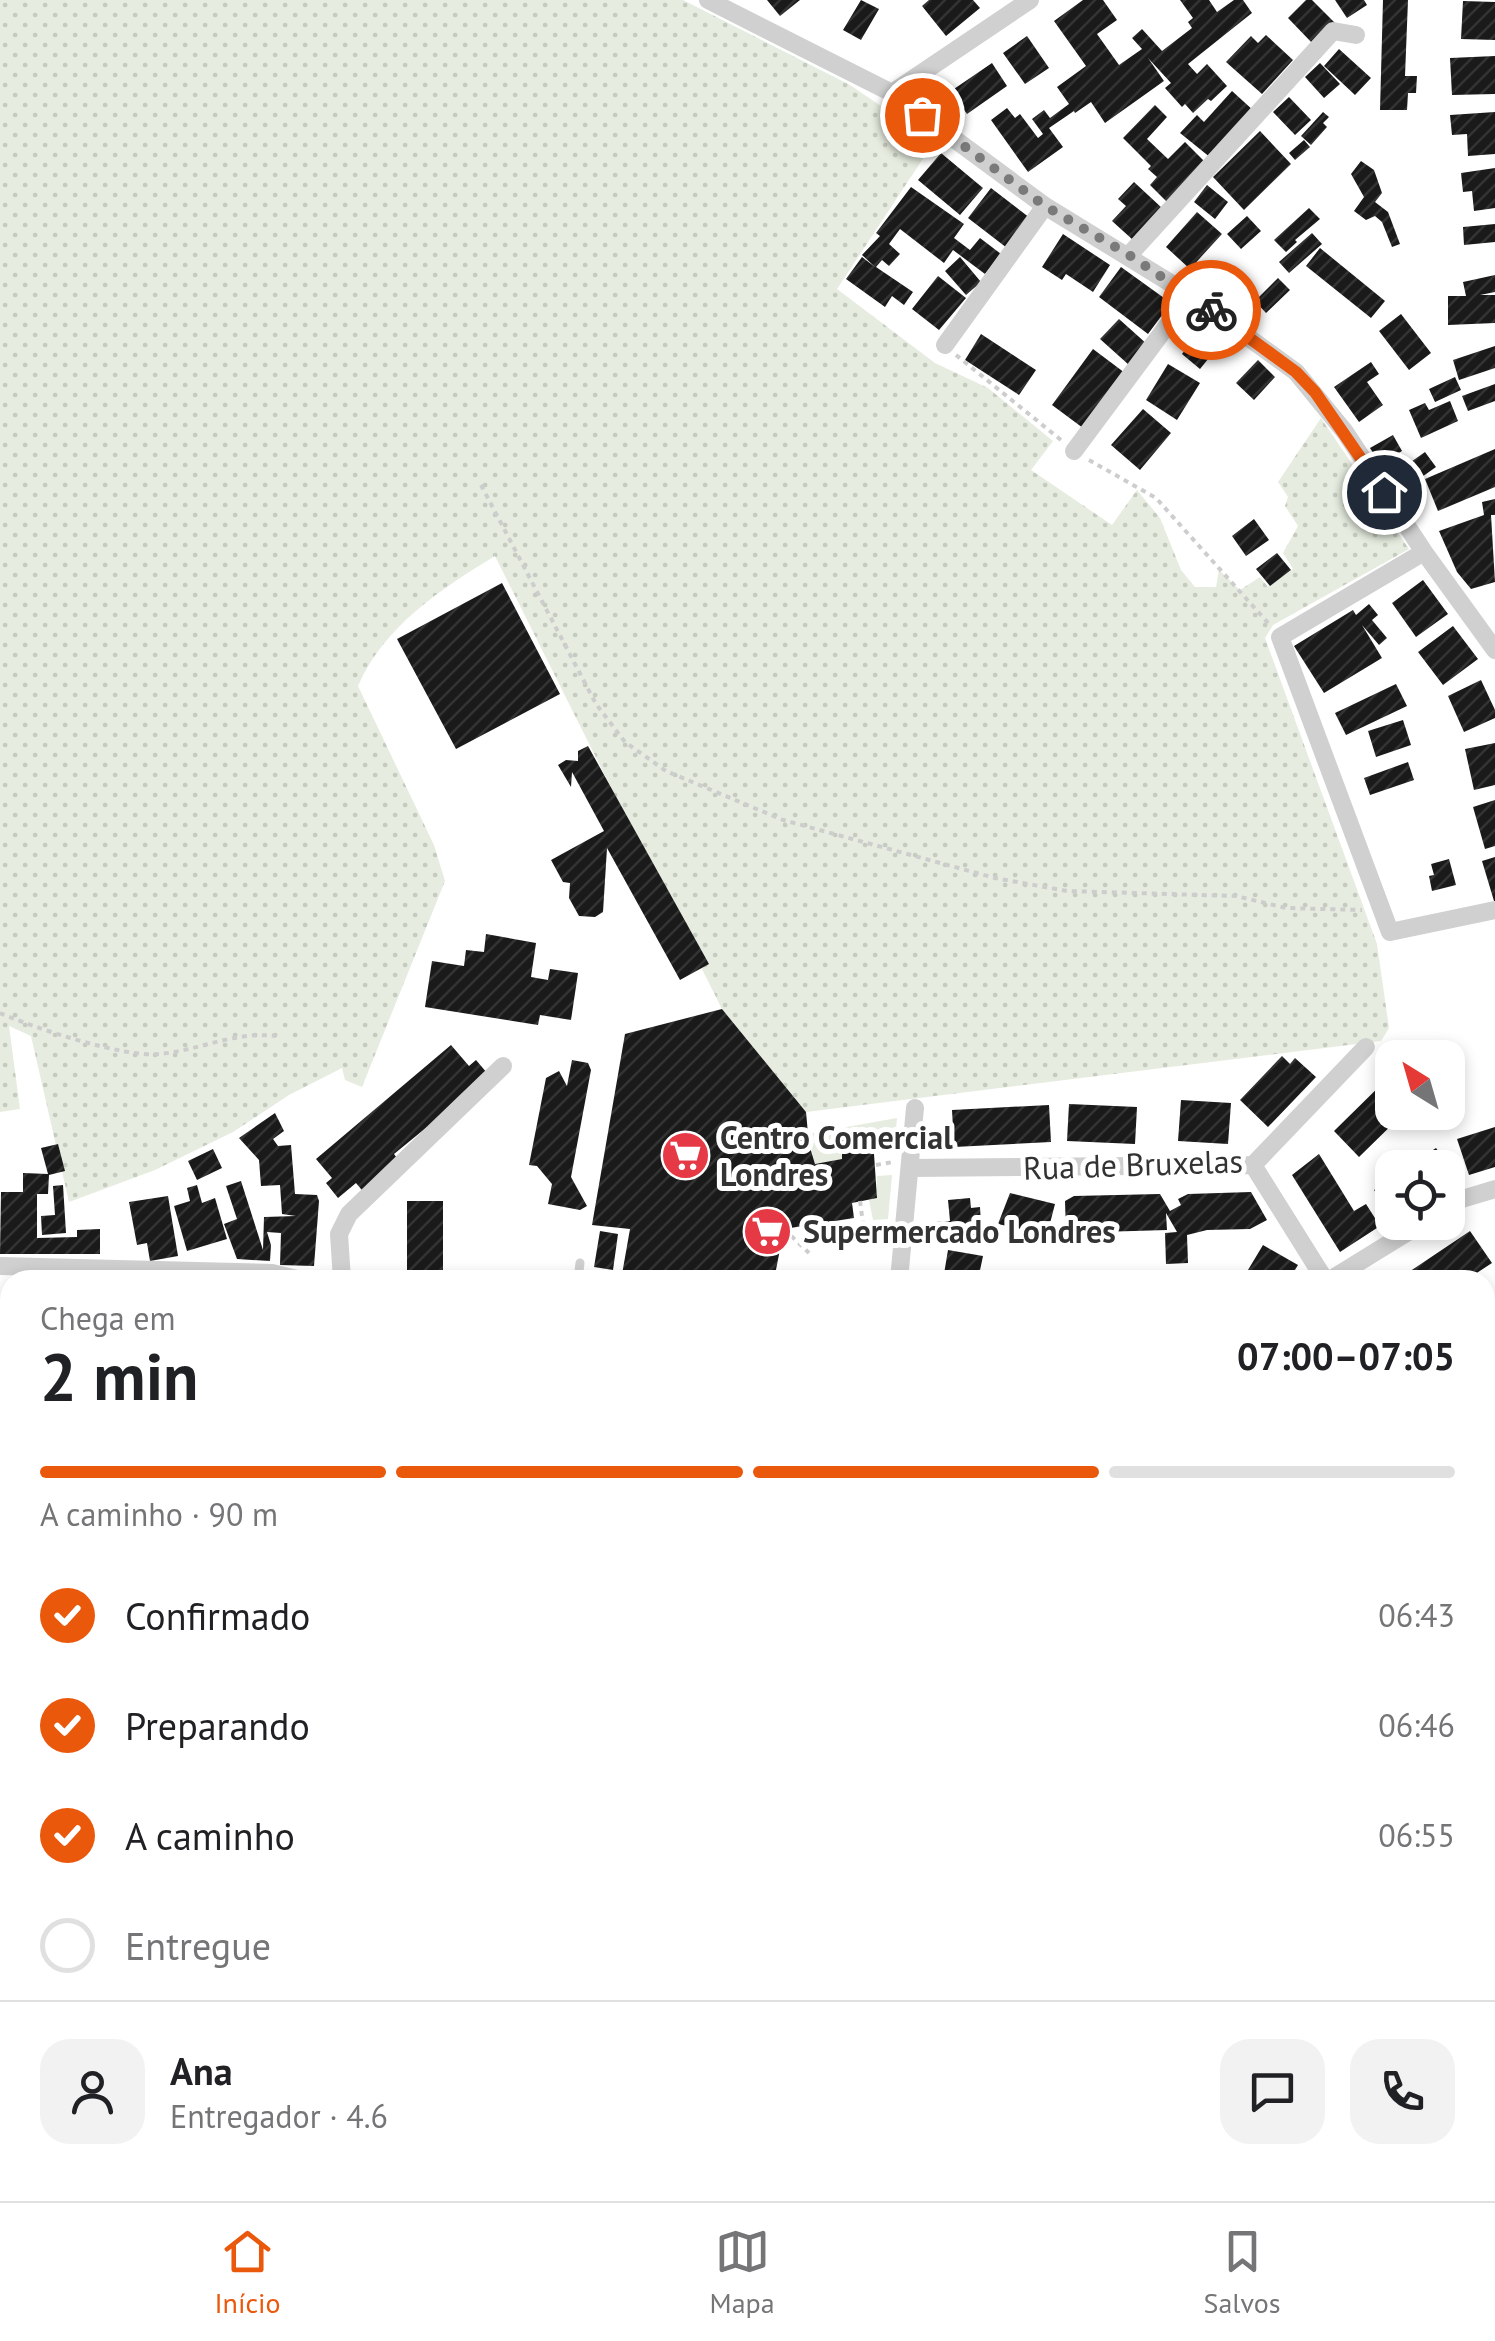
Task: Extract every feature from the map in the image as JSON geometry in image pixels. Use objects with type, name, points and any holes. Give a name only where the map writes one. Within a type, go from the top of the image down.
[{"type":"street","points":[[708,0],[892,92],[1045,206],[1190,295],[1296,372],[1315,392],[1495,650]]},
{"type":"street","points":[[892,92],[1030,0]]},
{"type":"street","points":[[1129,255],[1333,31],[1356,35]]},
{"type":"street","points":[[944,345],[1045,206]]},
{"type":"street","points":[[1074,451],[1190,295]]},
{"type":"street","points":[[1424,552],[1280,637],[1390,932],[1495,910]]},
{"type":"street","name":"Rua de Bruxelas","points":[[902,1165],[1253,1165],[1366,1047]]},
{"type":"street","points":[[341,1270],[338,1234],[348,1214],[503,1066]]},
{"type":"street","points":[[899,1270],[902,1165],[915,1108]]},
{"type":"street","points":[[1253,1165],[1321,1270]]},
{"type":"street","points":[[1465,1199],[1495,1189]]},
{"type":"street","points":[[1345,1270],[1394,1240]]},
{"type":"street","points":[[0,1266],[155,1270]]},
{"type":"lane","points":[[579,1270],[580,1263]]},
{"type":"path","points":[[944,345],[1074,451],[1156,498],[1280,637]]},
{"type":"path","points":[[481,485],[596,704],[625,742],[666,771],[783,820],[994,878],[1067,890],[1236,896],[1286,908],[1382,910]]},
{"type":"path","points":[[0,1014],[123,1052],[157,1055],[250,1033],[276,1036]]},
{"type":"path","points":[[876,1165],[902,1165]]},
{"type":"path","points":[[860,1201],[865,1238]]},
{"type":"path","points":[[784,1229],[808,1254]]},
{"type":"shaded area","points":[[0,0],[683,0],[850,85],[934,142],[837,289],[935,363],[988,388],[1053,441],[1031,470],[1112,525],[1137,490],[1160,518],[1181,570],[1195,587],[1216,587],[1219,570],[1240,590],[1260,577],[1268,587],[1293,569],[1283,553],[1298,526],[1285,506],[1288,497],[1278,482],[1321,418],[1409,549],[1273,625],[1265,638],[1377,944],[1389,1028],[1382,1040],[806,1112],[722,1009],[495,556],[435,596],[399,627],[358,686],[434,845],[445,881],[362,1087],[345,1080],[342,1068],[289,1095],[233,1132],[155,1170],[69,1202],[31,1036],[9,1026],[20,1109],[0,1112]]},
{"type":"shaded area","points":[[897,1118],[894,1149],[874,1154],[867,1135],[842,1139],[842,1159],[815,1164],[808,1134]]},
{"type":"shaded area","points":[[892,1175],[888,1219],[873,1220],[869,1200],[877,1198],[877,1176]]},
{"type":"building","points":[[767,0],[800,0],[780,16]]},
{"type":"building","points":[[861,0],[879,9],[861,40],[843,30]]},
{"type":"building","points":[[929,0],[973,0],[980,8],[946,36],[922,6]]},
{"type":"building","points":[[1083,0],[1103,0],[1117,20],[1097,34],[1119,65],[1142,49],[1132,38],[1142,29],[1162,51],[1192,28],[1188,22],[1193,18],[1180,0],[1209,0],[1217,12],[1234,0],[1243,0],[1252,13],[1188,64],[1197,74],[1207,64],[1227,86],[1211,101],[1208,99],[1193,113],[1185,104],[1182,107],[1165,88],[1171,83],[1148,58],[1164,81],[1105,123],[1091,102],[1074,111],[1049,128],[1063,147],[1028,172],[991,120],[1007,108],[1015,118],[1020,114],[1038,138],[1043,134],[1032,119],[1044,110],[1050,118],[1069,104],[1057,87],[1086,66],[1054,21]]},
{"type":"building","points":[[1306,0],[1312,0],[1335,23],[1313,44],[1288,18]]},
{"type":"building","points":[[1335,0],[1364,0],[1367,5],[1347,18]]},
{"type":"building","points":[[1383,0],[1408,0],[1405,76],[1417,76],[1416,93],[1408,93],[1407,110],[1380,110]]},
{"type":"building","points":[[1463,1],[1495,2],[1495,40],[1461,39]]},
{"type":"building","points":[[1266,35],[1293,60],[1262,94],[1226,62],[1251,36],[1258,43]]},
{"type":"building","points":[[1027,36],[1049,68],[1025,84],[1003,53]]},
{"type":"building","points":[[1339,49],[1371,78],[1355,95],[1324,66]]},
{"type":"building","points":[[1495,56],[1495,94],[1452,95],[1450,58]]},
{"type":"building","points":[[992,63],[1007,86],[967,114],[951,91]]},
{"type":"building","points":[[1320,63],[1340,84],[1324,98],[1305,77]]},
{"type":"building","points":[[1232,91],[1254,111],[1211,158],[1180,133],[1197,115],[1204,122]]},
{"type":"building","points":[[1289,97],[1311,120],[1295,135],[1273,112]]},
{"type":"building","points":[[1155,105],[1167,117],[1147,139],[1168,159],[1185,142],[1208,165],[1169,204],[1150,185],[1157,177],[1148,169],[1151,166],[1123,138]]},
{"type":"building","points":[[1323,112],[1329,117],[1323,123],[1327,127],[1311,145],[1301,136]]},
{"type":"building","points":[[1495,112],[1495,154],[1468,156],[1467,134],[1452,135],[1450,115]]},
{"type":"building","points":[[1260,131],[1291,164],[1244,210],[1213,177]]},
{"type":"building","points":[[1304,140],[1310,147],[1295,160],[1289,153]]},
{"type":"building","points":[[941,153],[983,188],[960,215],[918,180]]},
{"type":"building","points":[[1361,161],[1374,170],[1382,193],[1375,202],[1388,212],[1400,244],[1392,247],[1382,222],[1375,216],[1366,220],[1354,211],[1364,197],[1351,174]]},
{"type":"building","points":[[1495,168],[1495,208],[1474,211],[1472,191],[1463,192],[1461,173]]},
{"type":"building","points":[[1134,182],[1162,208],[1133,240],[1112,221],[1126,206],[1118,199]]},
{"type":"building","points":[[1207,185],[1228,202],[1215,219],[1194,202]]},
{"type":"building","points":[[911,187],[964,224],[954,238],[970,250],[980,238],[1001,254],[985,274],[953,250],[944,263],[900,229],[889,244],[900,254],[889,266],[882,260],[876,267],[913,292],[904,305],[892,296],[885,307],[846,279],[862,257],[875,267],[862,255],[880,236],[876,233]]},
{"type":"building","points":[[991,188],[1030,218],[1007,248],[968,218]]},
{"type":"building","points":[[1309,208],[1320,219],[1286,252],[1274,240]]},
{"type":"building","points":[[1197,212],[1222,234],[1190,269],[1166,247]]},
{"type":"building","points":[[1247,216],[1261,231],[1241,249],[1227,234]]},
{"type":"building","points":[[1495,224],[1495,242],[1464,245],[1463,227]]},
{"type":"building","points":[[1312,233],[1322,244],[1289,273],[1279,262]]},
{"type":"building","points":[[1063,234],[1110,265],[1093,292],[1066,274],[1062,280],[1042,267]]},
{"type":"building","points":[[1320,248],[1385,301],[1371,318],[1306,266]]},
{"type":"building","points":[[960,257],[981,282],[966,295],[945,271]]},
{"type":"building","points":[[1121,267],[1171,303],[1148,334],[1099,297]]},
{"type":"building","points":[[1495,275],[1495,292],[1480,295],[1495,295],[1495,323],[1448,325],[1448,296],[1466,296],[1463,282]]},
{"type":"building","points":[[938,276],[966,298],[939,330],[912,309]]},
{"type":"building","points":[[1278,278],[1290,290],[1266,313],[1255,301]]},
{"type":"building","points":[[1401,314],[1431,353],[1409,370],[1379,331]]},
{"type":"building","points":[[1119,319],[1148,345],[1129,365],[1100,339]]},
{"type":"building","points":[[1206,323],[1225,338],[1200,369],[1182,354]]},
{"type":"building","points":[[981,334],[1036,370],[1019,395],[965,360]]},
{"type":"building","points":[[1495,346],[1495,368],[1459,380],[1453,360]]},
{"type":"building","points":[[1093,349],[1125,373],[1083,428],[1052,405]]},
{"type":"building","points":[[1258,360],[1275,377],[1254,400],[1236,383]]},
{"type":"building","points":[[1371,362],[1379,374],[1367,382],[1383,405],[1359,422],[1334,387]]},
{"type":"building","points":[[1168,364],[1200,383],[1177,420],[1146,400]]},
{"type":"building","points":[[1455,377],[1461,390],[1435,402],[1429,389]]},
{"type":"building","points":[[1495,384],[1495,401],[1468,411],[1462,396]]},
{"type":"building","points":[[1450,401],[1458,421],[1421,438],[1409,410],[1425,403],[1429,410]]},
{"type":"building","points":[[1143,409],[1171,433],[1140,470],[1111,445]]},
{"type":"building","points":[[1393,435],[1402,451],[1380,464],[1370,448]]},
{"type":"building","points":[[1495,449],[1495,487],[1438,511],[1425,479]]},
{"type":"building","points":[[1425,452],[1436,467],[1402,491],[1391,476]]},
{"type":"building","points":[[1495,499],[1495,515],[1491,515],[1495,582],[1471,589],[1457,572],[1439,531],[1484,515],[1482,502]]},
{"type":"building","points":[[1254,519],[1269,540],[1246,556],[1232,536]]},
{"type":"building","points":[[1277,553],[1291,570],[1270,586],[1256,569]]},
{"type":"building","points":[[1423,580],[1448,614],[1416,637],[1392,603]]},
{"type":"building","points":[[502,583],[560,694],[456,749],[397,639]]},
{"type":"building","points":[[1369,604],[1378,615],[1372,620],[1387,638],[1379,645],[1362,625],[1382,658],[1324,693],[1294,646],[1353,610],[1356,615]]},
{"type":"building","points":[[1453,626],[1478,659],[1443,685],[1418,652]]},
{"type":"building","points":[[1481,680],[1495,718],[1464,732],[1448,696]]},
{"type":"building","points":[[1396,684],[1407,706],[1346,735],[1335,713]]},
{"type":"building","points":[[1403,720],[1411,745],[1376,757],[1368,731]]},
{"type":"building","points":[[1495,743],[1495,785],[1474,790],[1465,749]]},
{"type":"building","points":[[588,746],[709,964],[680,980],[607,848],[603,912],[595,917],[579,916],[569,898],[570,883],[563,882],[551,860],[604,831],[572,772],[571,787],[558,765],[566,760],[578,761],[578,751]]},
{"type":"building","points":[[1408,762],[1414,780],[1370,795],[1364,778]]},
{"type":"building","points":[[1495,800],[1495,846],[1485,849],[1473,807]]},
{"type":"building","points":[[1495,857],[1495,901],[1494,901],[1482,861]]},
{"type":"building","points":[[1449,859],[1456,885],[1432,891],[1431,864]]},
{"type":"building","points":[[486,934],[536,943],[531,977],[548,980],[550,969],[578,973],[571,1020],[540,1015],[538,1025],[425,1007],[432,961],[464,966],[466,950],[484,952]]},
{"type":"building","points":[[722,1009],[806,1112],[815,1164],[842,1159],[842,1139],[867,1135],[874,1154],[877,1198],[852,1203],[854,1218],[784,1229],[776,1270],[623,1270],[630,1229],[592,1225],[625,1034]]},
{"type":"building","points":[[451,1045],[469,1066],[476,1060],[493,1080],[431,1132],[427,1127],[394,1154],[402,1165],[366,1195],[356,1183],[338,1198],[326,1183],[332,1178],[316,1159]]},
{"type":"building","points":[[1282,1056],[1290,1064],[1295,1058],[1316,1077],[1268,1127],[1240,1100]]},
{"type":"building","points":[[572,1060],[588,1063],[591,1070],[571,1177],[587,1206],[580,1210],[548,1204],[552,1184],[537,1166],[529,1165],[546,1078],[559,1071],[567,1086]]},
{"type":"building","points":[[1375,1091],[1375,1130],[1387,1130],[1359,1157],[1334,1131]]},
{"type":"building","points":[[1181,1100],[1231,1103],[1228,1144],[1178,1141]]},
{"type":"building","points":[[1069,1104],[1137,1107],[1135,1144],[1067,1141]]},
{"type":"building","points":[[1049,1105],[1051,1142],[954,1147],[952,1110]]},
{"type":"building","points":[[275,1113],[284,1131],[273,1139],[278,1146],[291,1145],[295,1194],[317,1195],[319,1201],[314,1266],[280,1265],[281,1233],[267,1232],[270,1261],[237,1259],[224,1224],[237,1219],[226,1186],[241,1181],[263,1250],[264,1217],[296,1216],[282,1214],[280,1185],[261,1186],[259,1160],[239,1138]]},
{"type":"building","points":[[1495,1127],[1495,1167],[1469,1175],[1465,1150],[1461,1150],[1457,1139]]},
{"type":"building","points":[[58,1144],[65,1171],[49,1175],[48,1194],[37,1194],[37,1238],[77,1237],[77,1230],[100,1229],[100,1254],[0,1254],[1,1192],[23,1192],[23,1173],[48,1174],[41,1148]]},
{"type":"building","points":[[213,1149],[222,1168],[197,1180],[188,1161]]},
{"type":"building","points":[[1319,1154],[1354,1211],[1366,1204],[1375,1218],[1375,1229],[1340,1252],[1292,1175]]},
{"type":"building","points":[[63,1185],[66,1233],[42,1235],[41,1216],[55,1215],[53,1186]]},
{"type":"building","points":[[197,1185],[202,1203],[215,1198],[227,1239],[187,1251],[174,1206],[190,1201],[187,1188]]},
{"type":"building","points":[[1251,1192],[1267,1220],[1250,1229],[1207,1230],[1187,1235],[1188,1263],[1166,1264],[1165,1233],[1177,1232],[1166,1213],[1167,1230],[1066,1233],[1065,1201],[1074,1196],[1160,1194],[1170,1211],[1181,1205],[1178,1199],[1188,1194]]},
{"type":"building","points":[[1010,1193],[1055,1204],[1047,1235],[998,1224]]},
{"type":"building","points":[[168,1196],[178,1256],[150,1261],[147,1243],[137,1245],[129,1202]]},
{"type":"building","points":[[970,1198],[971,1208],[980,1207],[982,1241],[937,1245],[935,1222],[950,1221],[948,1200]]},
{"type":"building","points":[[407,1201],[443,1201],[443,1270],[407,1270]]},
{"type":"building","points":[[600,1231],[618,1234],[613,1270],[594,1267]]},
{"type":"building","points":[[1470,1231],[1492,1263],[1481,1270],[1412,1270],[1457,1240],[1465,1240]]},
{"type":"building","points":[[1263,1245],[1298,1265],[1295,1270],[1248,1270]]},
{"type":"building","points":[[948,1250],[983,1256],[980,1270],[945,1270]]},
{"type":"way so far","points":[[922,115],[1045,206],[1129,255],[1211,310]]},
{"type":"place","name":"Centro Comercial Londres","points":[[685,1155]]},
{"type":"place","name":"Supermercado Londres","points":[[768,1231]]},
{"type":"route","points":[[1211,310],[1296,372],[1345,432],[1384,492]]}]
